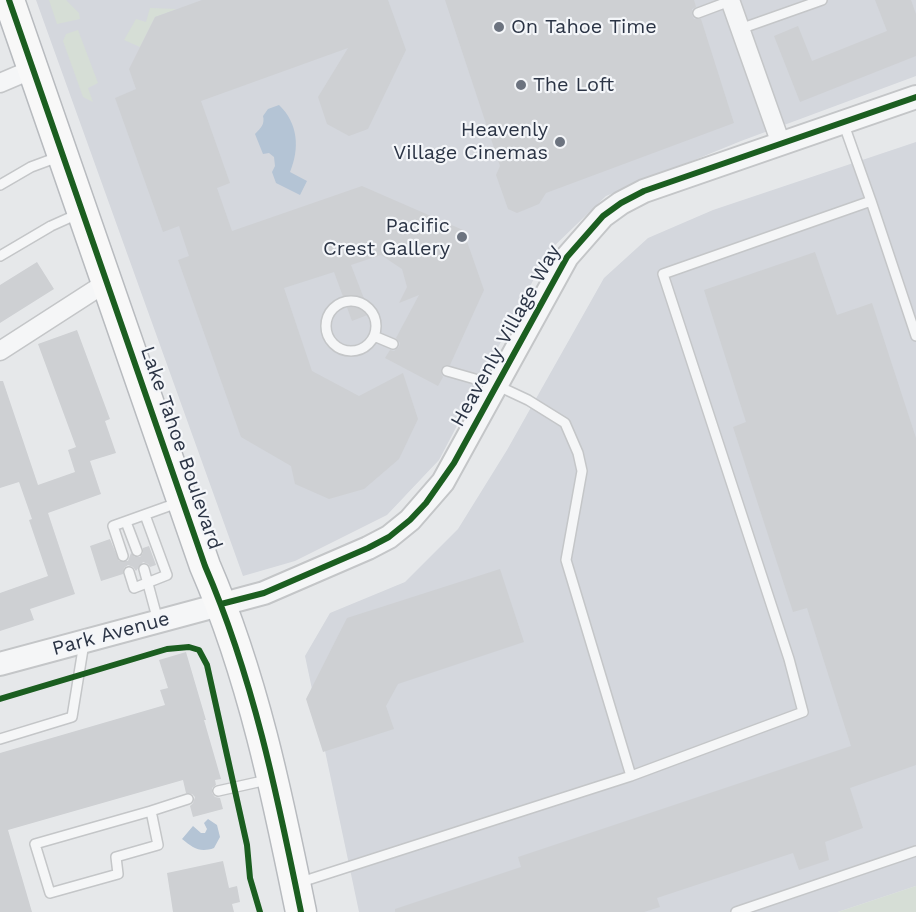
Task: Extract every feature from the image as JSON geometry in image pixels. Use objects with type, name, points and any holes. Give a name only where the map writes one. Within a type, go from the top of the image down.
[{"type":"highway","name":"Lake Tahoe Boulevard","points":[[9,0],[205,566],[246,675],[273,779],[298,898]]},
{"type":"street","points":[[730,0],[781,144]]},
{"type":"street","points":[[0,83],[33,69]]},
{"type":"street","name":"Heavenly Village Way","points":[[221,604],[264,593],[358,553],[389,537],[410,520],[443,482],[567,257],[603,216],[644,191],[916,97]]},
{"type":"street","points":[[0,351],[107,282]]},
{"type":"street","name":"Park Avenue","points":[[0,664],[221,604]]},
{"type":"lane","points":[[698,13],[730,0]]},
{"type":"lane","points":[[740,29],[796,4],[822,0]]},
{"type":"lane","points":[[843,122],[916,336]]},
{"type":"lane","points":[[0,185],[31,167],[63,156]]},
{"type":"lane","points":[[298,898],[803,712],[789,659],[663,274],[871,201]]},
{"type":"lane","points":[[0,256],[51,226],[82,212]]},
{"type":"lane","points":[[349,300],[366,305],[376,319],[374,336],[363,348],[348,351],[340,349],[328,338],[326,322],[328,314],[333,307],[349,300]]},
{"type":"lane","points":[[374,336],[393,344]]},
{"type":"lane","points":[[447,371],[496,385],[528,400],[565,423],[578,453],[582,471],[566,561],[631,776]]},
{"type":"lane","points":[[123,556],[113,526],[183,501]]},
{"type":"lane","points":[[129,572],[134,588],[167,575],[146,515]]},
{"type":"lane","points":[[126,522],[137,551]]},
{"type":"lane","points":[[144,569],[158,621]]},
{"type":"lane","points":[[0,739],[72,717],[84,641]]},
{"type":"lane","points":[[218,791],[273,779]]},
{"type":"lane","points":[[151,811],[158,846],[116,857],[118,874],[50,892],[35,844],[188,799]]},
{"type":"lane","points":[[736,912],[916,851]]},
{"type":"shaded area","points":[[36,0],[916,0],[916,76],[741,141],[606,196],[548,252],[439,460],[387,515],[295,561],[243,576]]},
{"type":"shaded area","points":[[49,0],[66,0],[79,13],[80,19],[57,24]]},
{"type":"shaded area","points":[[150,8],[177,9],[155,17],[140,47],[124,40],[136,19],[146,22]]},
{"type":"shaded area","points":[[78,30],[98,83],[88,88],[93,102],[83,97],[63,41],[66,34]]},
{"type":"shaded area","points":[[916,142],[916,886],[838,912],[359,912],[305,656],[330,613],[405,582],[458,529],[507,450],[604,278],[648,238],[713,210]]},
{"type":"shaded area","points":[[916,886],[916,912],[838,912]]},
{"type":"water","points":[[279,105],[290,120],[295,136],[295,154],[290,172],[307,181],[300,195],[276,183],[272,172],[275,166],[274,157],[269,153],[263,154],[255,134],[262,126],[263,116],[268,109]]},
{"type":"water","points":[[208,819],[217,825],[220,837],[214,848],[197,849],[182,839],[193,826],[201,833],[205,833],[207,829],[204,823]]},
{"type":"building","points":[[202,0],[388,0],[406,50],[368,129],[349,136],[327,124],[318,97],[348,48],[201,101],[230,183],[217,188],[232,231],[362,186],[463,230],[484,290],[450,365],[445,365],[441,369],[443,377],[438,386],[385,358],[390,350],[394,351],[399,347],[400,343],[396,338],[419,295],[399,303],[407,287],[402,269],[381,255],[351,265],[370,314],[352,321],[334,272],[284,288],[312,371],[359,396],[403,373],[418,419],[399,459],[364,489],[329,499],[295,484],[291,466],[241,437],[178,260],[189,256],[179,226],[163,232],[115,98],[136,89],[129,69],[155,17]]},
{"type":"building","points":[[445,0],[694,0],[696,7],[692,9],[692,15],[694,19],[701,19],[734,123],[546,193],[539,204],[517,213],[508,209],[496,175],[500,166]]},
{"type":"building","points":[[875,0],[911,0],[916,14],[916,56],[800,102],[774,36],[798,26],[812,61],[887,31]]},
{"type":"building","points":[[815,252],[837,315],[872,303],[916,438],[916,765],[850,788],[863,828],[825,842],[829,860],[799,870],[793,853],[657,898],[660,907],[644,912],[395,912],[395,909],[521,867],[518,857],[851,746],[807,608],[793,612],[733,427],[746,422],[704,290]]},
{"type":"building","points":[[37,262],[54,289],[0,323],[0,285]]},
{"type":"building","points":[[77,330],[110,419],[105,421],[116,453],[90,461],[101,494],[48,513],[75,594],[30,609],[34,620],[0,631],[0,593],[48,576],[19,482],[0,488],[0,381],[3,381],[38,485],[75,472],[68,450],[76,447],[38,344]]},
{"type":"building","points":[[110,539],[119,561],[128,561],[131,553],[135,557],[140,557],[143,548],[149,546],[156,565],[150,567],[143,562],[136,571],[128,565],[124,568],[123,574],[101,581],[90,546]]},
{"type":"building","points":[[500,569],[524,642],[398,684],[386,706],[394,729],[323,752],[306,699],[347,618]]},
{"type":"building","points":[[186,652],[221,779],[215,780],[216,785],[212,788],[212,793],[215,797],[220,798],[223,809],[193,817],[190,806],[195,797],[186,793],[183,780],[8,830],[32,912],[0,912],[0,753],[165,705],[160,690],[168,688],[159,660]]},
{"type":"building","points":[[223,861],[229,888],[237,886],[240,902],[232,904],[234,912],[173,912],[167,873]]},
{"type":"cycle path","points":[[9,0],[205,566],[237,650],[273,780],[301,912]]},
{"type":"cycle path","points":[[221,604],[264,593],[368,548],[389,537],[410,520],[426,503],[454,463],[567,257],[603,216],[644,191],[916,97]]},
{"type":"cycle path","points":[[0,699],[167,649],[189,647],[199,650],[207,665],[247,845],[250,878],[260,912]]},
{"type":"place","name":"On Tahoe Time","points":[[499,27]]},
{"type":"place","name":"The Loft","points":[[521,85]]},
{"type":"place","name":"Heavenly Village Cinemas","points":[[560,142]]},
{"type":"place","name":"Pacific Crest Gallery","points":[[462,237]]}]
